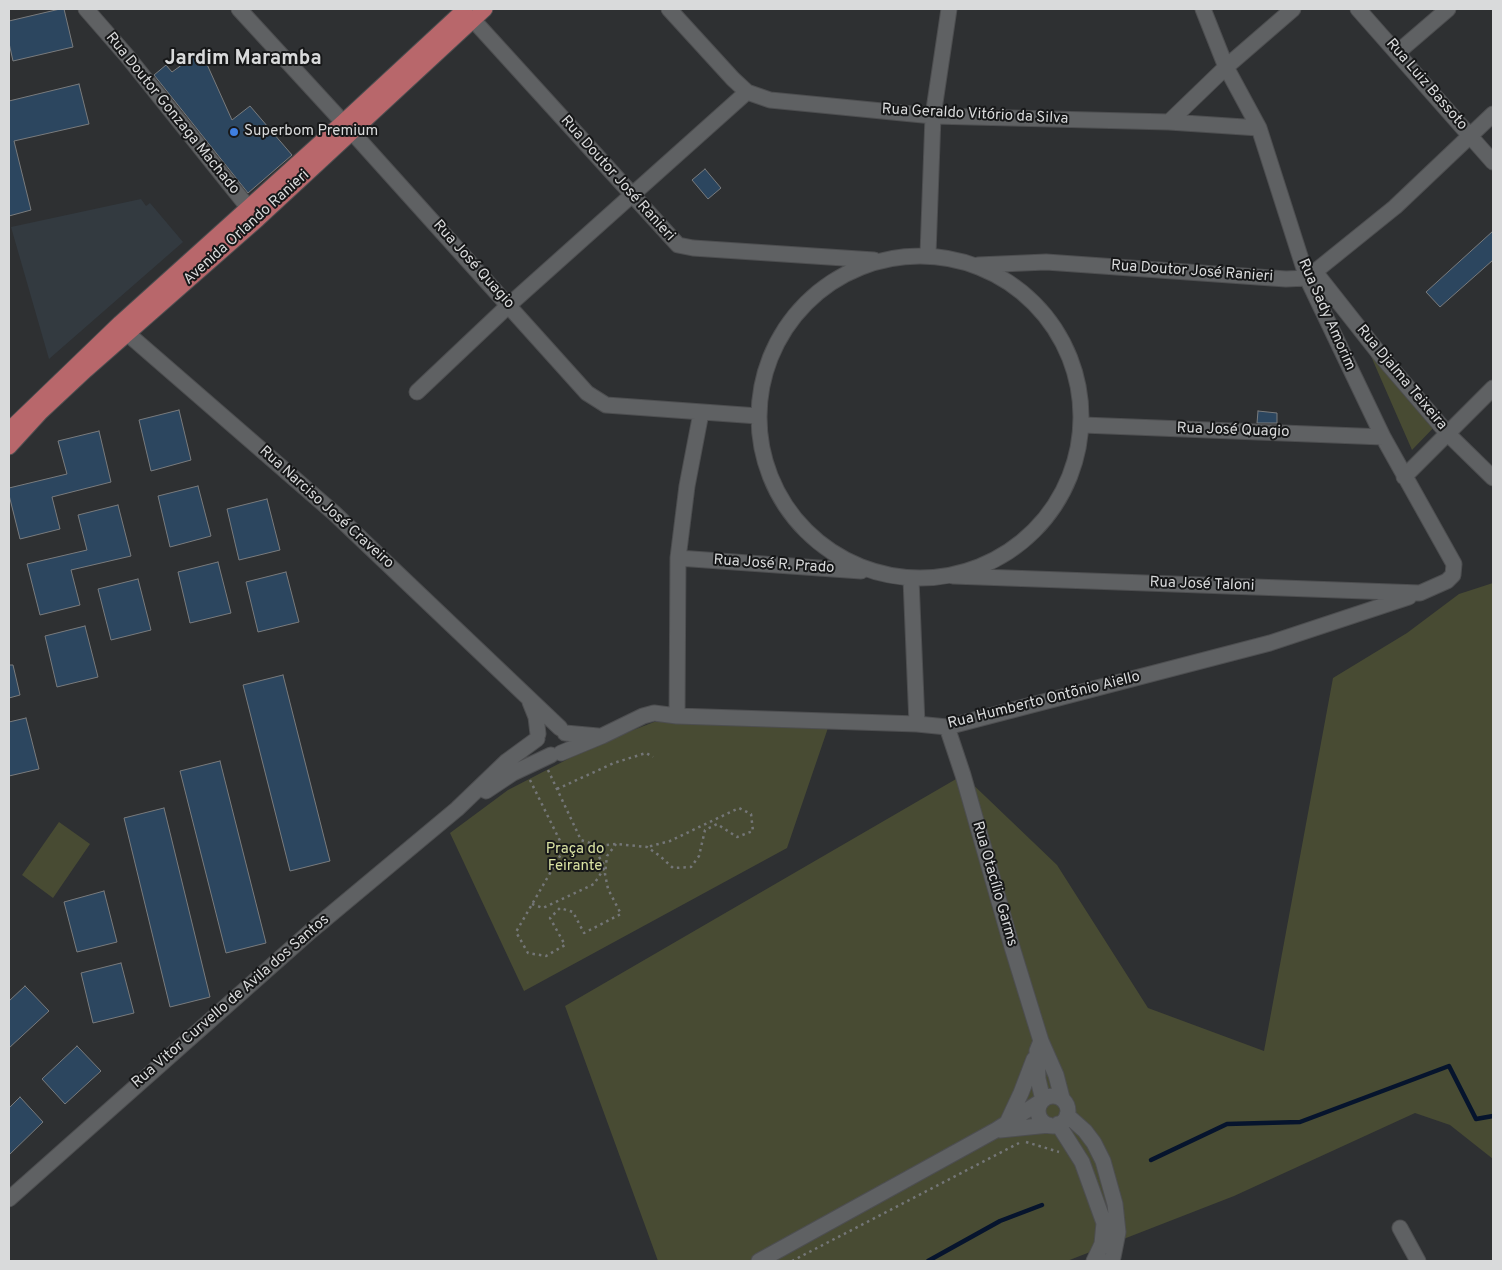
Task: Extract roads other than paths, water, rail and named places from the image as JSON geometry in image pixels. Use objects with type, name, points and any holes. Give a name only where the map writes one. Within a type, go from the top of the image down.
[{"type":"main road","name":"Avenida Orlando Ranieri","points":[[124,328],[258,219],[348,127],[466,12],[485,9]]},
{"type":"main road","name":"Avenida Orlando Ranieri","points":[[9,430],[124,328],[247,207],[348,127]]},
{"type":"main road","name":"Avenida Orlando Ranieri","points":[[9,447],[83,366]]},
{"type":"street","name":"Rua Doutor Gonzaga Machado","points":[[86,9],[127,56],[258,219]]},
{"type":"street","name":"Rua José Quagio","points":[[239,9],[348,127],[587,393],[606,405],[758,416]]},
{"type":"street","name":"Rua Geraldo Vitório da Silva","points":[[670,9],[747,92],[770,100],[933,116],[1170,122],[1258,128]]},
{"type":"street","points":[[928,254],[933,116],[949,9]]},
{"type":"street","name":"Rua Sady Amorim","points":[[1203,9],[1226,67],[1258,128],[1311,275],[1383,437],[1454,564],[1453,575],[1447,581]]},
{"type":"street","points":[[1170,122],[1226,67],[1293,9]]},
{"type":"street","name":"Rua Luiz Bassoto","points":[[1358,9],[1398,52],[1493,162]]},
{"type":"street","points":[[1398,52],[1448,9]]},
{"type":"street","name":"Rua Doutor José Ranieri","points":[[466,12],[678,245],[693,248],[877,260]]},
{"type":"street","points":[[417,392],[509,305],[747,92]]},
{"type":"street","points":[[1311,275],[1395,207],[1493,114]]},
{"type":"street","points":[[928,254],[978,265],[1022,290],[1056,328],[1077,374],[1083,425],[1071,477],[1044,523],[1003,557],[954,576],[911,579],[870,572],[834,554],[802,528],[778,495],[763,457],[758,416],[767,364],[791,318],[830,282],[877,260],[928,254]]},
{"type":"street","name":"Rua Doutor José Ranieri","points":[[978,265],[1046,262],[1276,278],[1311,275]]},
{"type":"street","name":"Rua Djalma Teixeira","points":[[1311,275],[1448,434],[1493,478]]},
{"type":"street","name":"Rua Narciso José Craveiro","points":[[124,328],[334,513],[562,730]]},
{"type":"street","points":[[1404,477],[1493,388]]},
{"type":"street","points":[[678,716],[678,558],[686,486],[700,413]]},
{"type":"street","name":"Rua José Quagio","points":[[1083,425],[1383,437]]},
{"type":"street","name":"Rua José R. Prado","points":[[678,558],[870,572]]},
{"type":"street","name":"Rua José Taloni","points":[[954,576],[1420,593],[1447,581]]},
{"type":"street","points":[[911,579],[917,724]]},
{"type":"street","name":"Rua Humberto Ontõnio Aiello","points":[[602,736],[643,716],[654,714],[887,725],[917,724],[947,727],[1270,643],[1420,593]]},
{"type":"street","name":"Rua Narciso José Craveiro","points":[[529,698],[536,717],[538,737]]},
{"type":"street","points":[[552,758],[539,747],[538,737],[544,728],[552,725],[562,730],[602,736]]},
{"type":"street","name":"Rua Otacílio Garms","points":[[947,727],[963,775],[1039,1046],[1056,1075],[1062,1098],[1067,1106],[1058,1121],[1045,1123],[1039,1116],[1039,1106],[1042,1100],[1038,1078],[1039,1046]]},
{"type":"street","points":[[552,758],[566,747],[567,740],[562,730]]},
{"type":"street","points":[[552,758],[602,736]]},
{"type":"street","name":"Rua Vitor Curvello de Avila dos Santos","points":[[9,1199],[312,930],[457,809],[507,761],[538,737]]},
{"type":"street","name":"Rua Vitor Curvello de Avila dos Santos","points":[[457,809],[513,773],[552,758]]},
{"type":"street","points":[[1001,1127],[1021,1093],[1039,1046]]},
{"type":"street","points":[[758,1261],[1001,1127],[1042,1100],[1053,1096],[1062,1098]]},
{"type":"street","points":[[1001,1127],[1058,1121],[1085,1131],[1094,1143],[1105,1170],[1115,1204],[1118,1232],[1113,1257],[1110,1261]]},
{"type":"street","points":[[1058,1121],[1082,1162],[1104,1223],[1102,1244],[1094,1261]]},
{"type":"street","points":[[1400,1228],[1418,1261]]},
{"type":"waterway","points":[[1151,1160],[1227,1124],[1300,1122],[1449,1066],[1476,1119],[1493,1116]]},
{"type":"waterway","points":[[928,1261],[1000,1221],[1042,1205]]},
{"type":"place","name":"Superbom Premium","points":[[234,132]]},
{"type":"district","name":"Jardim Maramba","points":[[243,60]]},
{"type":"park label","name":"Praça do Feirante","points":[[575,858]]}]
